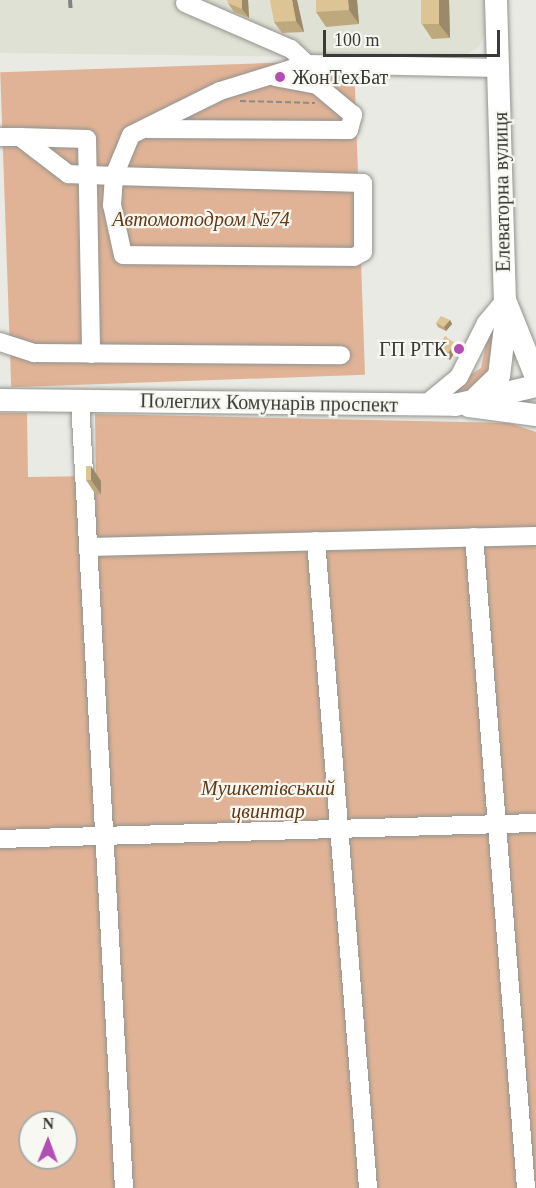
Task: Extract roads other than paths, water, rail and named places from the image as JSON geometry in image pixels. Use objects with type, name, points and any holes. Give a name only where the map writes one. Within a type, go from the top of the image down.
[{"type":"main road","name":"Елеваторна вулиця","points":[[496,0],[505,300],[536,377]]},
{"type":"main road","points":[[455,405],[482,394],[499,376],[505,300]]},
{"type":"main road","name":"Полеглих Комунарів проспект","points":[[0,400],[455,405],[536,386]]},
{"type":"main road","points":[[455,405],[536,415]]},
{"type":"lane","points":[[185,3],[291,49],[307,64]]},
{"type":"lane","points":[[20,138],[68,174],[114,176],[363,183],[363,252],[354,257],[123,255],[111,205],[114,176],[131,135],[220,91],[275,77],[307,64],[499,68]]},
{"type":"lane","points":[[144,129],[349,130],[353,115],[317,85],[275,77]]},
{"type":"lane","points":[[0,137],[87,139],[91,354]]},
{"type":"lane","points":[[425,405],[459,377],[486,323],[505,300]]},
{"type":"lane","points":[[0,342],[34,353],[341,355]]},
{"type":"lane","points":[[80,401],[124,1188]]},
{"type":"lane","points":[[88,546],[536,536]]},
{"type":"lane","points":[[474,537],[526,1188]]},
{"type":"lane","points":[[316,541],[368,1188]]},
{"type":"lane","points":[[0,839],[536,823]]},
{"type":"railway","points":[[70,0],[71,15]]},
{"type":"place","name":"ЖонТехБат","points":[[280,77]]},
{"type":"place","name":"ГП РТК","points":[[459,349]]},
{"type":"park label","name":"Автомотодром №74","points":[[201,219]]},
{"type":"park label","name":"Мушкетівський цвинтар","points":[[268,800]]}]
